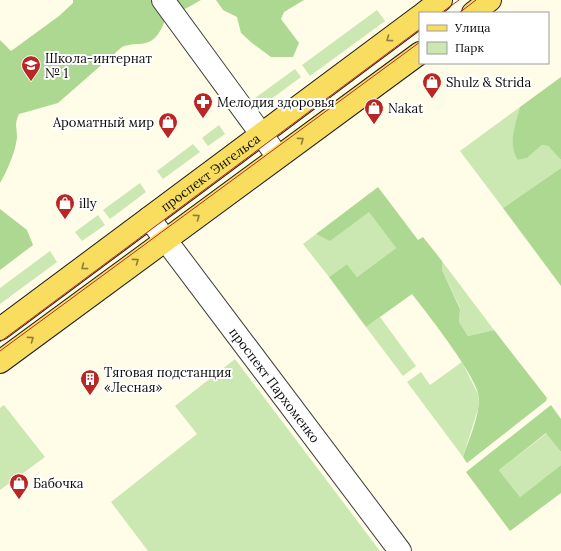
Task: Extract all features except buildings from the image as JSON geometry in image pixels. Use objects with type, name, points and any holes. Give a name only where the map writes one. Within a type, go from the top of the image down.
[{"type":"main road","points":[[425,12],[441,0]]},
{"type":"main road","points":[[474,12],[490,0]]},
{"type":"main road","name":"проспект Энгельса","points":[[0,329],[419,17]]},
{"type":"main road","name":"проспект Энгельса","points":[[0,362],[419,54]]},
{"type":"street","points":[[163,0],[278,157]]},
{"type":"street","name":"проспект Пархоменко","points":[[149,218],[400,551]]},
{"type":"green space","name":"Школа-интернат № 1","points":[[73,0],[201,0],[185,9],[170,7],[162,28],[151,41],[122,47],[58,103],[19,114],[16,124],[17,138],[14,150],[0,183],[0,40],[11,51],[59,16],[73,3]]},
{"type":"green space","points":[[216,0],[304,0],[284,12],[281,19],[299,43],[293,57],[271,57],[252,43],[241,33],[237,17],[223,10]]},
{"type":"green space","points":[[377,10],[385,21],[310,76],[302,65]]},
{"type":"green space","points":[[295,69],[301,77],[255,111],[248,103]]},
{"type":"green space","points":[[561,77],[561,160],[548,146],[542,145],[527,158],[518,160],[513,147],[513,134],[520,107]]},
{"type":"green space","points":[[520,107],[517,121],[518,160],[527,158],[542,145],[548,146],[561,160],[561,168],[503,208],[460,151]]},
{"type":"green space","points":[[219,125],[225,134],[208,146],[202,138]]},
{"type":"green space","points":[[193,144],[200,152],[163,179],[157,171]]},
{"type":"green space","points":[[561,168],[561,286],[503,208]]},
{"type":"green space","points":[[140,183],[146,192],[110,219],[103,210]]},
{"type":"green space","points":[[378,187],[418,240],[423,237],[442,261],[442,270],[460,309],[459,322],[468,336],[494,330],[547,398],[546,401],[467,463],[463,457],[476,421],[479,398],[477,389],[470,376],[439,330],[412,294],[366,327],[329,277],[347,264],[357,277],[396,248],[369,212],[330,241],[316,234]]},
{"type":"green space","points":[[0,209],[27,230],[33,245],[0,270]]},
{"type":"green space","points":[[369,211],[396,248],[357,277],[347,264],[329,277],[303,244],[316,234],[330,240]]},
{"type":"green space","points":[[98,215],[105,225],[82,241],[75,232]]},
{"type":"green space","points":[[50,251],[57,262],[0,304],[0,288]]},
{"type":"green space","points":[[442,261],[494,330],[468,336],[459,322],[460,308],[442,270]]},
{"type":"green space","points":[[380,317],[416,366],[403,376],[366,327]]},
{"type":"green space","points":[[235,359],[380,551],[148,551],[111,502],[197,434],[175,406]]},
{"type":"green space","points":[[462,362],[479,396],[478,409],[463,457],[407,382],[421,372],[430,385]]},
{"type":"green space","points":[[4,405],[45,457],[0,490],[0,408]]},
{"type":"green space","points":[[551,405],[561,419],[561,452],[546,433],[499,470],[520,497],[561,465],[561,493],[510,531],[466,472]]},
{"type":"green space","points":[[547,433],[561,452],[561,465],[520,497],[499,470]]},
{"type":"tram line","points":[[442,12],[459,0]]},
{"type":"tram line","points":[[460,12],[476,0]]},
{"type":"tram line","points":[[0,342],[419,30]]},
{"type":"tram line","points":[[0,351],[419,43]]},
{"type":"place","name":"Школа-интернат № 1","points":[[31,82]]},
{"type":"place","name":"Shulz & Strida","points":[[432,99]]},
{"type":"place","name":"Мелодия здоровья","points":[[203,119]]},
{"type":"place","name":"Nakat","points":[[374,125]]},
{"type":"place","name":"Ароматный мир","points":[[168,139]]},
{"type":"place","name":"illy","points":[[65,220]]},
{"type":"place","name":"Тяговая подстанция «Лесная»","points":[[90,396]]},
{"type":"place","name":"Бабочка","points":[[19,500]]}]
